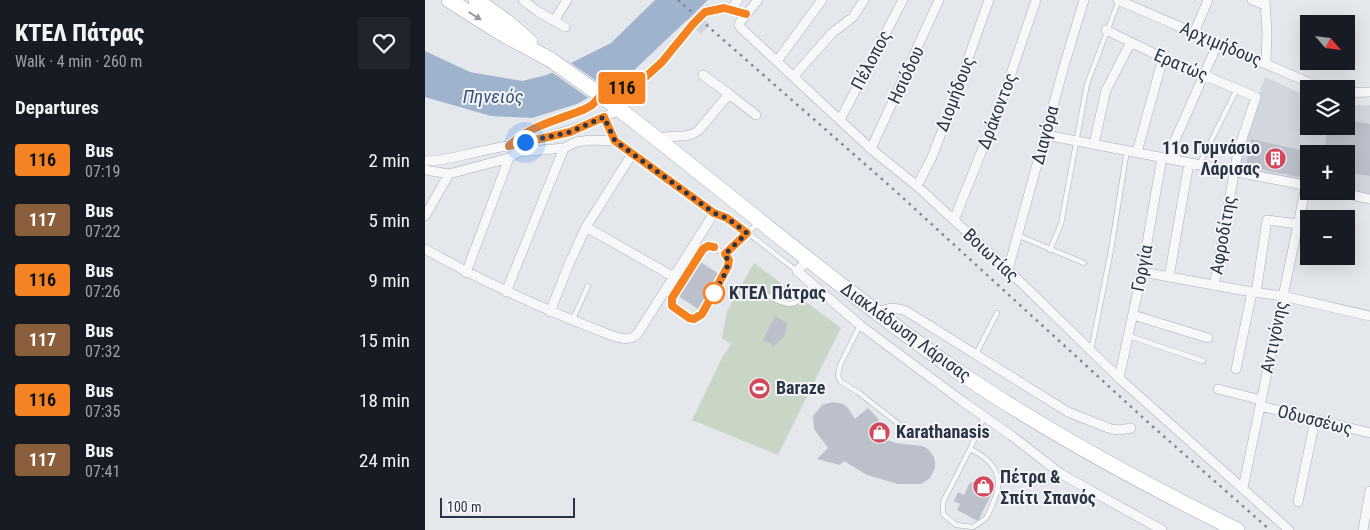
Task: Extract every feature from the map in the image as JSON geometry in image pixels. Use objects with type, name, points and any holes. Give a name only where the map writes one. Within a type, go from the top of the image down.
[{"type":"main road","name":"Διακλάδωση Λάρισας","points":[[449,0],[501,33],[551,60]]},
{"type":"main road","name":"Διακλάδωση Λάρισας","points":[[476,0],[507,22],[551,60],[606,99],[878,313],[955,369],[1037,421],[1148,485],[1237,530]]},
{"type":"street","points":[[523,0],[565,27]]},
{"type":"street","points":[[554,21],[567,0]]},
{"type":"street","points":[[731,9],[738,0]]},
{"type":"street","points":[[509,146],[533,128],[592,105],[608,88],[630,87],[640,82],[662,62],[705,12],[718,8],[731,9],[746,14],[759,0]]},
{"type":"street","points":[[777,60],[822,0]]},
{"type":"street","points":[[794,76],[832,33],[853,17],[864,0]]},
{"type":"street","name":"Πέλοπος","points":[[840,120],[903,0]]},
{"type":"street","name":"Ησιόδου","points":[[871,149],[939,0]]},
{"type":"street","name":"Διομήδους","points":[[917,186],[932,157],[989,0]]},
{"type":"street","name":"Δράκοντος","points":[[954,220],[1001,103],[1036,0]]},
{"type":"street","name":"Διαγόρα","points":[[1008,270],[1046,135],[1063,66],[1084,0]]},
{"type":"street","name":"Αρχιμήδους","points":[[1118,0],[1140,5],[1194,33],[1304,80]]},
{"type":"street","points":[[1194,33],[1208,0]]},
{"type":"street","points":[[1252,0],[1265,3],[1266,63]]},
{"type":"street","name":"Βοιωτίας","points":[[746,14],[739,23],[741,28],[871,149],[917,186],[954,220],[1119,378],[1289,530]]},
{"type":"street","name":"Ερατώς","points":[[1107,30],[1163,58],[1256,97]]},
{"type":"street","points":[[1094,144],[1106,90],[1131,42]]},
{"type":"street","name":"Γοργία","points":[[1119,378],[1164,158],[1218,43]]},
{"type":"street","points":[[1137,152],[1163,58]]},
{"type":"street","points":[[703,75],[755,115]]},
{"type":"street","points":[[1355,93],[1370,92]]},
{"type":"street","points":[[657,139],[694,134],[729,94]]},
{"type":"street","name":"Αφροδίτης","points":[[1214,286],[1233,171],[1256,97]]},
{"type":"street","points":[[425,161],[446,159],[570,132],[620,110]]},
{"type":"street","points":[[425,250],[467,273],[550,312],[618,338],[633,338],[714,213],[615,141],[604,117]]},
{"type":"street","points":[[1046,135],[1300,185]]},
{"type":"street","points":[[425,170],[449,174],[509,158],[515,154],[527,151],[564,148],[576,142],[591,140],[615,141]]},
{"type":"street","points":[[506,292],[564,148]]},
{"type":"street","points":[[550,312],[586,227],[633,154]]},
{"type":"street","points":[[467,273],[509,158]]},
{"type":"street","points":[[1169,277],[1189,162]]},
{"type":"street","points":[[425,216],[449,174]]},
{"type":"street","points":[[1355,196],[1370,199]]},
{"type":"street","name":"Αντιγόνης","points":[[1243,488],[1304,200]]},
{"type":"street","points":[[1236,369],[1254,293],[1267,220],[1298,224]]},
{"type":"street","points":[[586,227],[674,277]]},
{"type":"street","points":[[809,259],[797,271],[860,326],[1061,474],[1162,530]]},
{"type":"street","points":[[1142,272],[1254,293],[1283,296],[1370,316]]},
{"type":"street","points":[[878,313],[895,307],[906,311],[1068,412],[1111,429],[1131,428]]},
{"type":"street","points":[[1133,315],[1208,338]]},
{"type":"street","name":"Οδυσσέως","points":[[1218,389],[1315,420],[1370,433]]},
{"type":"street","points":[[1298,502],[1315,420]]},
{"type":"street","points":[[1363,530],[1369,508],[1370,491]]},
{"type":"lane","points":[[1050,250],[1061,224],[1075,140],[1087,84],[1118,0]]},
{"type":"lane","points":[[1199,164],[1237,89]]},
{"type":"lane","points":[[1091,352],[1111,250],[1127,150]]},
{"type":"lane","points":[[714,213],[727,218],[797,271]]},
{"type":"lane","points":[[725,254],[761,220]]},
{"type":"lane","points":[[1017,235],[1050,250],[1084,262]]},
{"type":"lane","points":[[708,246],[714,247],[725,254],[729,260],[728,266],[702,314],[694,319],[675,310],[672,306],[672,298],[703,249],[708,246]]},
{"type":"lane","points":[[572,321],[588,286]]},
{"type":"lane","points":[[766,295],[785,305],[792,305],[802,299],[813,286]]},
{"type":"lane","points":[[976,355],[997,313]]},
{"type":"lane","points":[[860,326],[840,365],[838,376],[841,382],[858,392],[910,433]]},
{"type":"lane","points":[[1128,335],[1203,361]]},
{"type":"lane","points":[[970,449],[981,454],[993,466],[999,478],[996,495],[986,518],[973,527],[956,525],[943,514],[943,502],[970,449],[984,416]]},
{"type":"shaded area","points":[[663,0],[683,0],[710,24],[701,34]]},
{"type":"shaded area","points":[[1265,77],[1300,93],[1300,135],[1355,135],[1355,106],[1370,105],[1370,197],[1355,193],[1355,145],[1300,145],[1300,181],[1236,167],[1242,143]]},
{"type":"green space","name":"Baraze","points":[[754,263],[841,328],[778,455],[692,420],[723,356],[731,344],[722,338],[727,311]]},
{"type":"water","name":"Πηνειός","points":[[655,0],[708,0],[630,74],[577,104],[532,118],[491,116],[425,97],[425,51],[470,72],[522,81],[547,75],[611,43]]},
{"type":"pier","points":[[568,61],[608,89],[590,99],[550,71]]},
{"type":"building","points":[[1355,122],[1370,124],[1370,176],[1355,174],[1355,145],[1325,145],[1327,135],[1355,135]]},
{"type":"building","name":"11ο Γυμνάσιο Λάρισας","points":[[1251,139],[1300,150],[1300,177],[1246,166]]},
{"type":"building","points":[[699,261],[719,274],[698,309],[675,294]]},
{"type":"building","name":"Baraze","points":[[775,316],[787,323],[784,337],[774,346],[763,340]]},
{"type":"building","points":[[832,402],[843,404],[855,419],[868,408],[879,420],[869,431],[878,437],[896,443],[922,446],[928,449],[934,457],[935,463],[935,468],[930,478],[921,484],[898,484],[867,475],[844,461],[840,465],[817,459],[828,448],[814,429],[813,416],[822,405]]},
{"type":"building","points":[[979,478],[990,484],[991,495],[978,521],[957,510],[960,504],[954,501],[958,492],[964,495],[969,484]]},
{"type":"railway","points":[[678,0],[891,187],[1151,425],[1270,530]]},
{"type":"bus line","name":"116","points":[[714,247],[708,246],[698,255],[672,298],[671,303],[675,310],[689,318],[694,319],[702,314],[728,266],[729,260],[725,254],[747,233],[727,218],[714,213],[615,141],[604,117],[570,132],[509,146],[533,128],[579,112],[592,105],[608,88],[635,86],[662,62],[693,24],[710,9],[724,8],[746,14]]},
{"type":"place","name":"11ο Γυμνάσιο Λάρισας","points":[[1276,158]]},
{"type":"place","name":"ΚΤΕΛ Πάτρας","points":[[714,293]]},
{"type":"place","name":"Baraze","points":[[760,388]]},
{"type":"place","name":"Karathanasis","points":[[880,432]]},
{"type":"place","name":"Πέτρα & Σπίτι Σπανός","points":[[984,487]]},
{"type":"route","points":[[525,142],[570,132],[604,117],[615,141],[714,213],[727,218],[747,233],[725,254],[729,260],[728,266],[714,293]]}]
